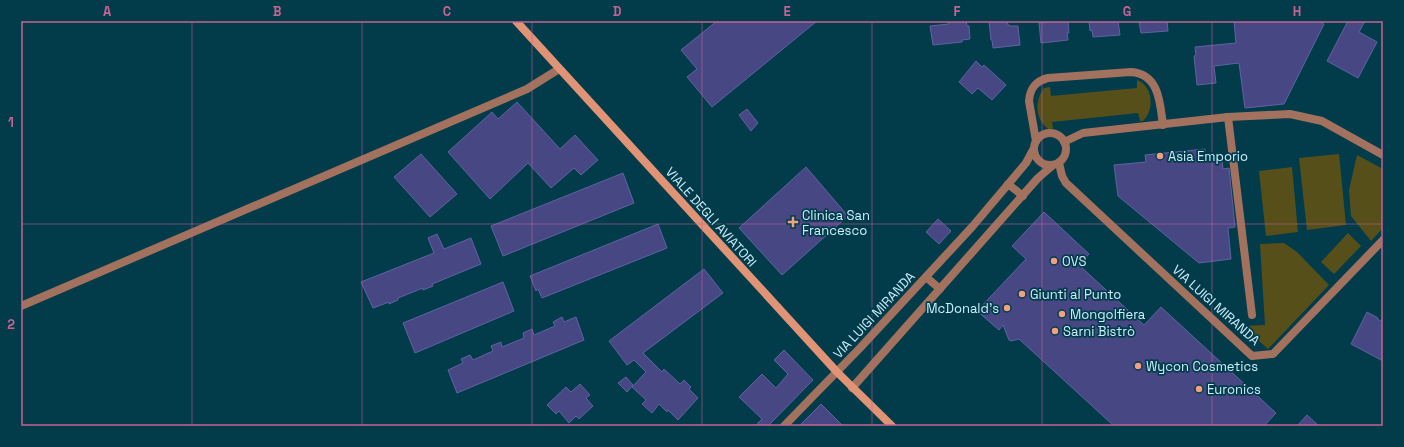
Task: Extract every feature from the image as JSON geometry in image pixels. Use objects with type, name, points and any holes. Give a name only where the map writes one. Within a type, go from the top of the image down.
[{"type":"main road","name":"VIALE DEGLI AVIATORI","points":[[516,21],[837,372],[892,426]]},
{"type":"street","points":[[21,306],[527,89],[560,68]]},
{"type":"street","points":[[1036,141],[1029,101],[1034,86],[1039,80],[1048,78],[1139,72],[1149,79],[1157,89],[1163,125]]},
{"type":"street","points":[[1064,142],[1083,133],[1228,117],[1290,114],[1322,121],[1383,155]]},
{"type":"street","name":"VIA LUIGI MIRANDA","points":[[1228,117],[1252,315]]},
{"type":"street","points":[[852,388],[1044,172],[1055,164],[1065,156],[1066,151],[1064,142],[1061,138],[1051,133],[1041,136],[1036,141],[1033,150],[1037,160],[1042,164],[1055,164]]},
{"type":"street","name":"VIA LUIGI MIRANDA","points":[[784,426],[837,372],[972,227],[1026,163],[1033,150]]},
{"type":"street","name":"VIA LUIGI MIRANDA","points":[[1055,164],[1066,183],[1252,356],[1273,354],[1383,240]]},
{"type":"street","points":[[1008,184],[1023,196]]},
{"type":"street","points":[[926,277],[940,289]]},
{"type":"shaded area","points":[[1137,80],[1146,87],[1149,93],[1151,105],[1147,116],[1143,121],[1140,121],[1138,113],[1052,122],[1053,128],[1050,130],[1041,121],[1039,116],[1039,99],[1044,88],[1050,87],[1051,96],[1137,88]]},
{"type":"shaded area","points":[[1339,154],[1346,225],[1307,230],[1299,158]]},
{"type":"shaded area","points":[[1357,155],[1383,169],[1383,228],[1371,241],[1351,216],[1349,190]]},
{"type":"shaded area","points":[[1292,167],[1298,232],[1266,236],[1259,171]]},
{"type":"shaded area","points":[[1348,233],[1361,246],[1334,274],[1321,262]]},
{"type":"shaded area","points":[[1284,243],[1297,252],[1329,285],[1268,349],[1242,326],[1265,325],[1260,244]]},
{"type":"building","points":[[717,21],[817,21],[712,107],[687,77],[697,69],[681,50]]},
{"type":"building","points":[[948,21],[966,21],[967,26],[969,26],[970,39],[962,40],[962,42],[933,45],[930,26],[949,24]]},
{"type":"building","points":[[989,21],[1007,21],[1008,25],[1010,26],[1018,26],[1020,45],[993,48]]},
{"type":"building","points":[[1048,21],[1068,21],[1068,40],[1041,43],[1039,23]]},
{"type":"building","points":[[1089,21],[1118,21],[1120,35],[1093,37],[1092,30],[1090,31]]},
{"type":"building","points":[[1139,21],[1167,21],[1168,31],[1141,33]]},
{"type":"building","points":[[1234,21],[1318,21],[1324,24],[1284,104],[1245,108],[1239,63],[1214,66],[1216,83],[1197,85],[1194,56],[1196,55],[1195,47],[1236,43]]},
{"type":"building","points":[[1348,21],[1365,21],[1359,32],[1377,42],[1358,78],[1327,61]]},
{"type":"building","points":[[976,61],[982,67],[984,65],[1006,85],[992,100],[978,88],[972,94],[959,82]]},
{"type":"building","points":[[517,102],[560,149],[575,135],[598,160],[581,175],[574,168],[551,188],[528,163],[490,199],[448,152],[492,112],[498,119]]},
{"type":"building","points":[[747,109],[758,123],[751,131],[739,115]]},
{"type":"building","points":[[1205,149],[1205,155],[1214,154],[1215,161],[1222,160],[1223,169],[1229,168],[1235,227],[1228,228],[1231,259],[1199,263],[1118,196],[1114,165],[1146,162],[1145,155]]},
{"type":"building","points":[[421,154],[457,194],[430,217],[394,177]]},
{"type":"building","name":"Clinica San Francesco","points":[[806,167],[848,216],[782,275],[739,228]]},
{"type":"building","points":[[623,173],[634,203],[503,256],[491,226]]},
{"type":"building","name":"Mongolfiera","points":[[1044,212],[1089,254],[1079,265],[1144,325],[1161,307],[1276,413],[1264,426],[1114,426],[1019,339],[1009,340],[1003,325],[999,330],[977,311],[1026,259],[1012,246]]},
{"type":"building","points":[[938,219],[951,231],[939,244],[926,232]]},
{"type":"building","points":[[658,224],[667,248],[542,298],[538,289],[536,291],[530,276]]},
{"type":"building","points":[[437,234],[444,249],[471,238],[481,264],[432,284],[433,286],[423,290],[423,288],[398,298],[398,300],[389,304],[389,302],[373,308],[361,282],[434,253],[428,238]]},
{"type":"building","points":[[704,269],[723,293],[643,353],[662,372],[664,369],[680,384],[684,380],[691,387],[689,389],[698,398],[678,420],[668,410],[667,412],[659,404],[652,413],[642,404],[646,400],[632,387],[646,372],[634,360],[627,365],[609,341]]},
{"type":"building","points":[[503,282],[514,311],[415,353],[403,323]]},
{"type":"building","points":[[1367,312],[1383,322],[1383,361],[1351,344]]},
{"type":"building","points":[[562,317],[564,322],[576,317],[584,340],[457,393],[448,370],[463,363],[461,359],[470,355],[473,360],[493,351],[491,346],[501,342],[502,347],[524,338],[523,333],[532,329],[534,335],[555,326],[553,322]]},
{"type":"building","points":[[784,350],[813,380],[768,426],[755,426],[762,419],[739,397],[762,374],[776,388],[788,374],[774,360]]},
{"type":"building","points":[[626,377],[633,385],[627,392],[618,383]]},
{"type":"building","points":[[580,384],[590,395],[586,398],[593,406],[579,419],[576,416],[569,423],[559,411],[556,414],[547,405],[566,387],[571,392]]},
{"type":"building","points":[[821,404],[843,426],[799,426]]},
{"type":"building","points":[[1307,415],[1319,426],[1297,426]]},
{"type":"place","name":"Asia Emporio","points":[[1160,156]]},
{"type":"place","name":"Clinica San Francesco","points":[[793,222]]},
{"type":"place","name":"OVS","points":[[1054,261]]},
{"type":"place","name":"Giunti al Punto","points":[[1022,294]]},
{"type":"place","name":"McDonald's","points":[[1007,308]]},
{"type":"place","name":"Mongolfiera","points":[[1062,314]]},
{"type":"place","name":"Sarni Bistrò","points":[[1055,331]]},
{"type":"place","name":"Wycon Cosmetics","points":[[1138,366]]},
{"type":"place","name":"Euronics","points":[[1199,389]]}]
